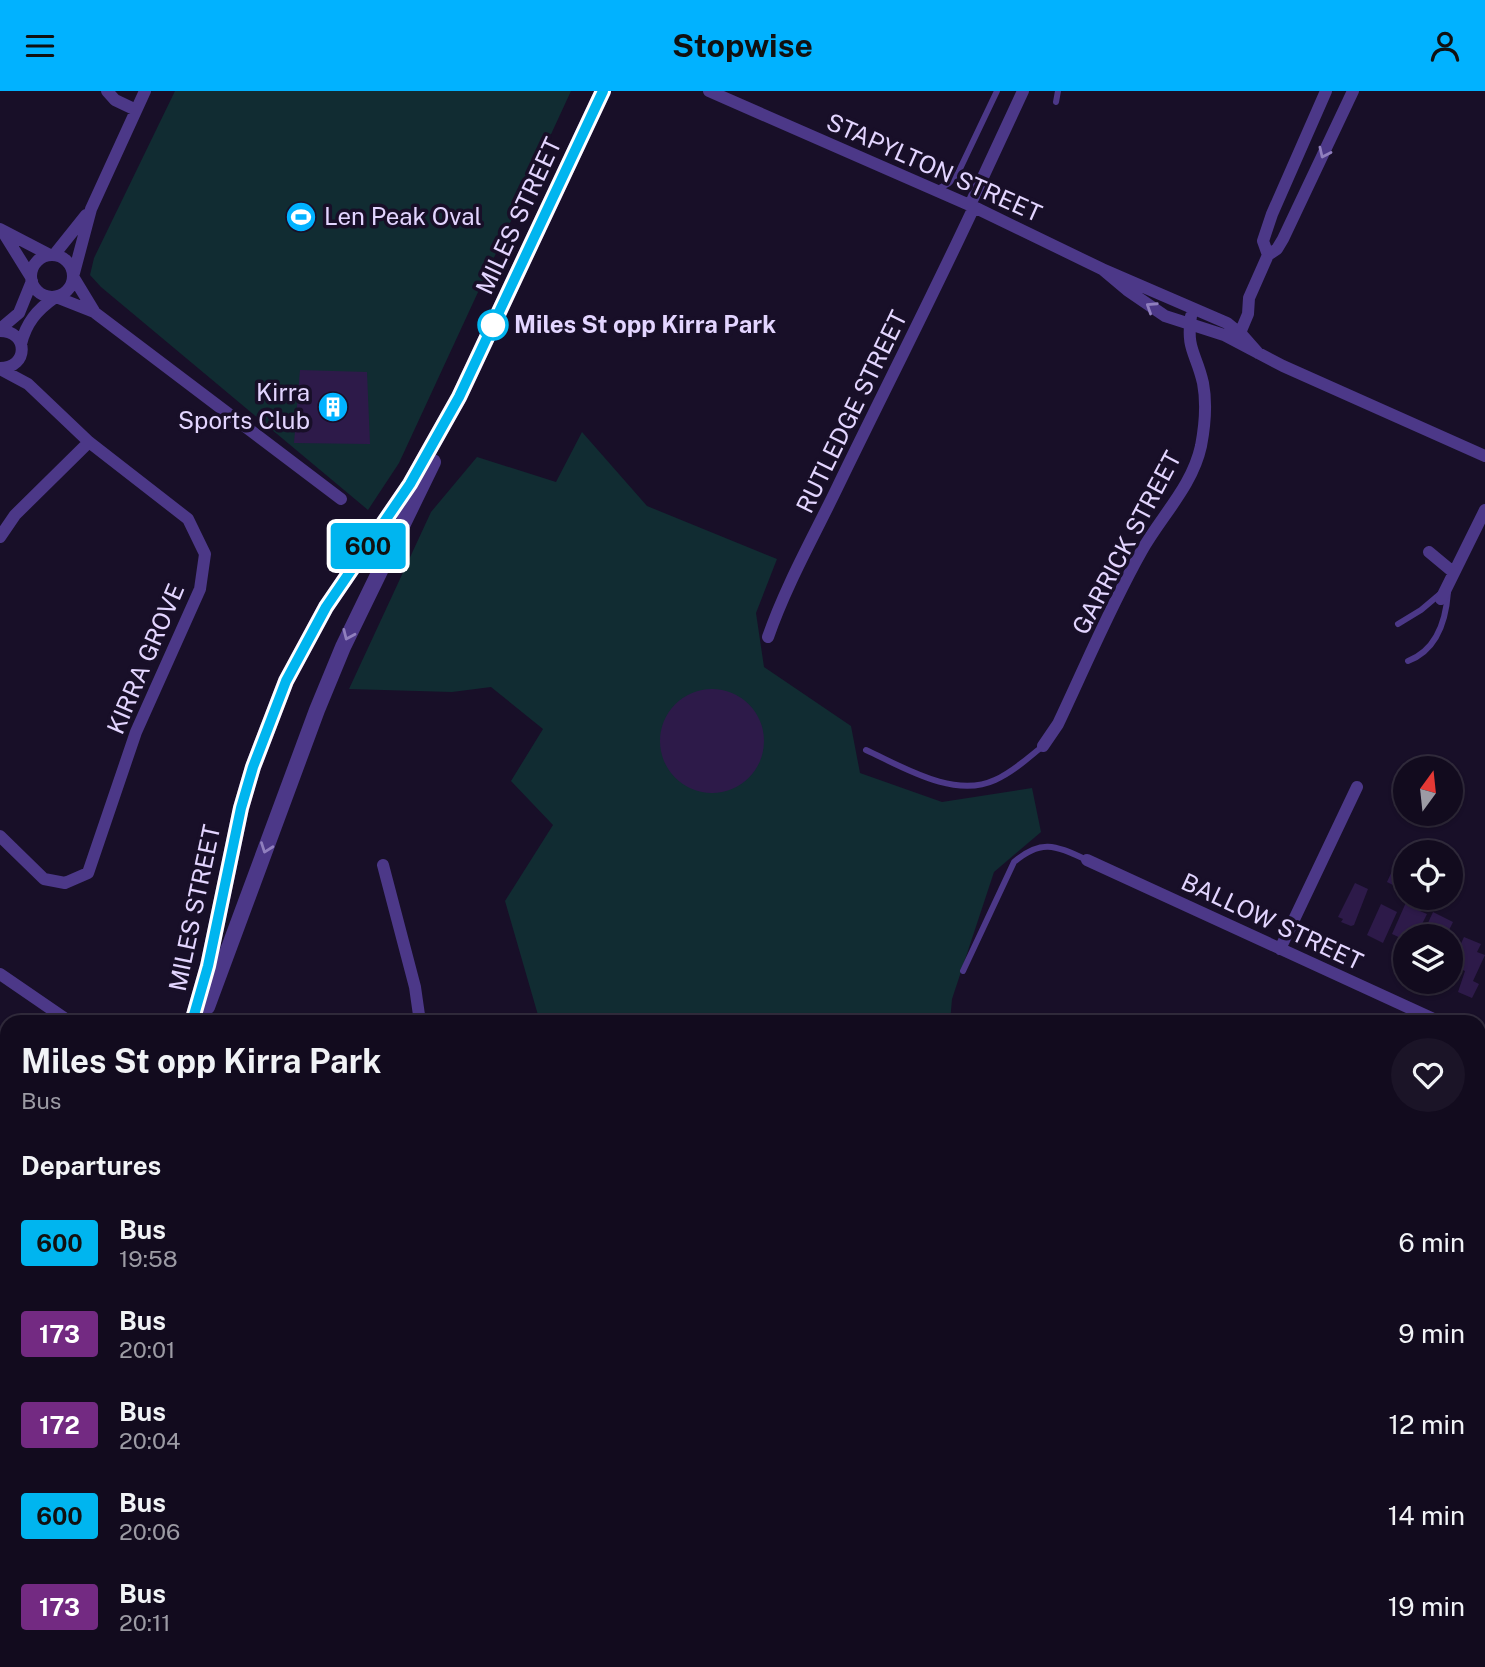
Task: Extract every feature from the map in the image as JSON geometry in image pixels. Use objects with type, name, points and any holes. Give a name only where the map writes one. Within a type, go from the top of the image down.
[{"type":"street","points":[[107,91],[115,100],[136,110]]},
{"type":"street","points":[[0,368],[13,366],[19,359],[24,333],[36,312],[55,297],[69,291],[91,209],[145,91]]},
{"type":"street","name":"MILES STREET","points":[[194,1015],[208,966],[241,808],[253,767],[286,681],[322,614],[410,484],[459,397],[603,91]]},
{"type":"street","name":"STAPYLTON STREET","points":[[709,91],[972,206],[1102,269],[1222,321],[1240,333],[1258,353]]},
{"type":"street","name":"RUTLEDGE STREET","points":[[768,637],[775,617],[881,396],[928,305],[1023,91]]},
{"type":"street","points":[[1268,255],[1263,241],[1272,213],[1326,91]]},
{"type":"street","points":[[1215,332],[1240,333],[1248,314],[1248,298],[1268,255],[1277,249],[1283,239],[1353,91]]},
{"type":"street","points":[[0,330],[19,313],[35,264],[41,258],[52,255],[91,209]]},
{"type":"street","points":[[2,231],[67,261],[94,311]]},
{"type":"street","points":[[2,231],[39,293],[94,311],[341,499]]},
{"type":"street","name":"STAPYLTON STREET","points":[[1102,269],[1168,317],[1215,332],[1372,407],[1485,456]]},
{"type":"street","name":"GARRICK STREET","points":[[1043,746],[1058,725],[1139,556],[1184,488],[1196,461],[1203,435],[1206,403],[1201,376],[1189,344],[1192,309]]},
{"type":"street","points":[[0,330],[13,333],[22,347],[28,384]]},
{"type":"street","name":"KIRRA GROVE","points":[[0,368],[28,384],[89,442],[188,519],[205,554],[201,589],[136,732],[88,873],[65,883],[44,879],[0,836]]},
{"type":"street","name":"MILES STREET","points":[[204,1015],[332,672],[355,619],[436,457],[459,397]]},
{"type":"street","points":[[0,537],[15,515],[89,442]]},
{"type":"street","points":[[1447,585],[1485,510]]},
{"type":"street","points":[[1429,552],[1447,585]]},
{"type":"street","points":[[1280,949],[1357,787]]},
{"type":"street","name":"BALLOW STREET","points":[[1087,860],[1425,1015]]},
{"type":"street","points":[[383,865],[415,987],[419,1015]]},
{"type":"street","points":[[0,974],[60,1015]]},
{"type":"lane","points":[[936,190],[949,183],[958,173],[998,91]]},
{"type":"lane","points":[[1056,102],[1058,91]]},
{"type":"lane","points":[[1398,624],[1422,610],[1447,585]]},
{"type":"lane","points":[[1408,661],[1425,651],[1437,636],[1446,613],[1447,585]]},
{"type":"lane","points":[[866,750],[934,779],[971,785],[996,780],[1016,769],[1043,746]]},
{"type":"lane","points":[[963,971],[1014,862],[1026,851],[1041,846],[1063,849],[1087,860]]},
{"type":"green space","points":[[175,91],[571,91],[399,463],[368,510],[90,275],[94,258]]},
{"type":"green space","points":[[582,432],[647,506],[777,559],[756,613],[764,667],[851,726],[860,773],[942,802],[1032,788],[1041,832],[994,872],[952,999],[951,1015],[538,1015],[505,901],[553,825],[511,781],[543,729],[491,687],[452,692],[349,689],[431,512],[477,457],[556,482]]},
{"type":"building","name":"Kirra Sports Club","points":[[300,370],[367,372],[370,444],[294,443]]},
{"type":"building","points":[[712,689],[732,693],[749,704],[760,721],[764,741],[760,761],[749,778],[732,789],[712,793],[692,789],[675,778],[664,761],[660,741],[664,721],[675,704],[692,693]]},
{"type":"building","points":[[1393,869],[1393,885],[1387,882]]},
{"type":"building","points":[[1355,883],[1368,889],[1354,925],[1351,926],[1341,922],[1343,919],[1338,917]]},
{"type":"building","points":[[1381,904],[1397,912],[1383,943],[1367,935]]},
{"type":"building","points":[[1403,910],[1420,910],[1427,914],[1422,924],[1396,924]]},
{"type":"building","points":[[1433,912],[1453,922],[1452,924],[1428,924]]},
{"type":"building","points":[[1464,937],[1481,944],[1477,952],[1485,955],[1473,981],[1479,984],[1472,998],[1463,994],[1465,971]]},
{"type":"bus line","name":"600","points":[[194,1015],[208,966],[241,808],[253,767],[286,681],[326,607],[410,484],[459,397],[603,91]]},
{"type":"place","name":"Len Peak Oval","points":[[301,217]]},
{"type":"place","name":"Miles St opp Kirra Park","points":[[493,325]]},
{"type":"place","name":"Kirra Sports Club","points":[[333,407]]}]
